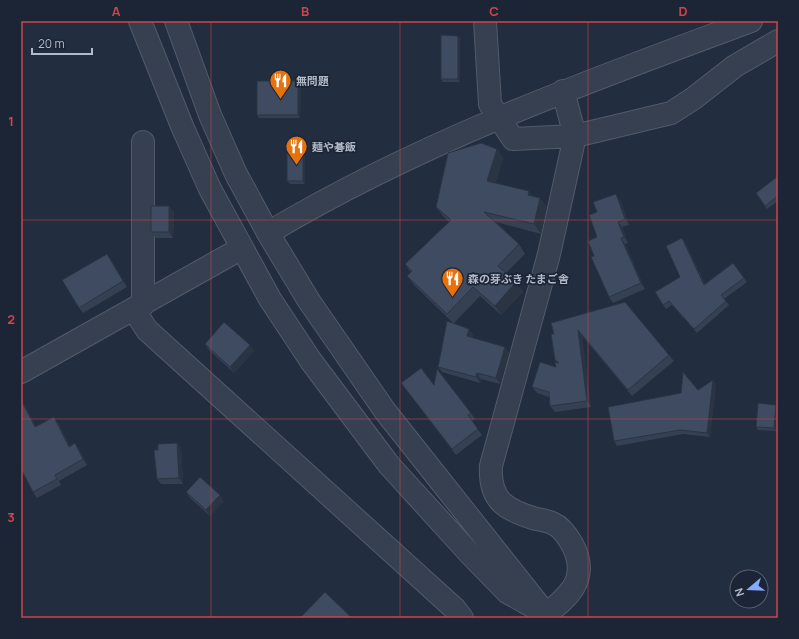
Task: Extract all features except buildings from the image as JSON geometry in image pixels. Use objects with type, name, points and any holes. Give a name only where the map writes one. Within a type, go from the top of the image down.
[{"type":"street","points":[[140,21],[182,126],[210,189],[270,298],[311,361],[389,465],[507,592],[545,617]]},
{"type":"street","points":[[176,21],[213,121],[236,174],[268,233],[311,305],[385,411],[545,617]]},
{"type":"street","points":[[485,21],[490,104],[513,139],[575,136],[671,113],[694,98],[735,66],[778,41]]},
{"type":"street","points":[[268,233],[370,176],[498,118],[563,91],[751,21]]},
{"type":"street","points":[[545,617],[570,592],[580,575],[578,555],[568,537],[555,524],[517,513],[504,506],[495,494],[490,480],[491,466],[549,254],[575,136],[563,91]]},
{"type":"street","points":[[143,142],[138,307],[147,330],[455,609],[462,618]]},
{"type":"street","points":[[21,372],[242,248]]},
{"type":"place","name":"無問題","points":[[280,100]]},
{"type":"place","name":"麺や碁飯","points":[[297,166]]},
{"type":"place","name":"森の芽ぶき たまご舎","points":[[453,298]]}]
